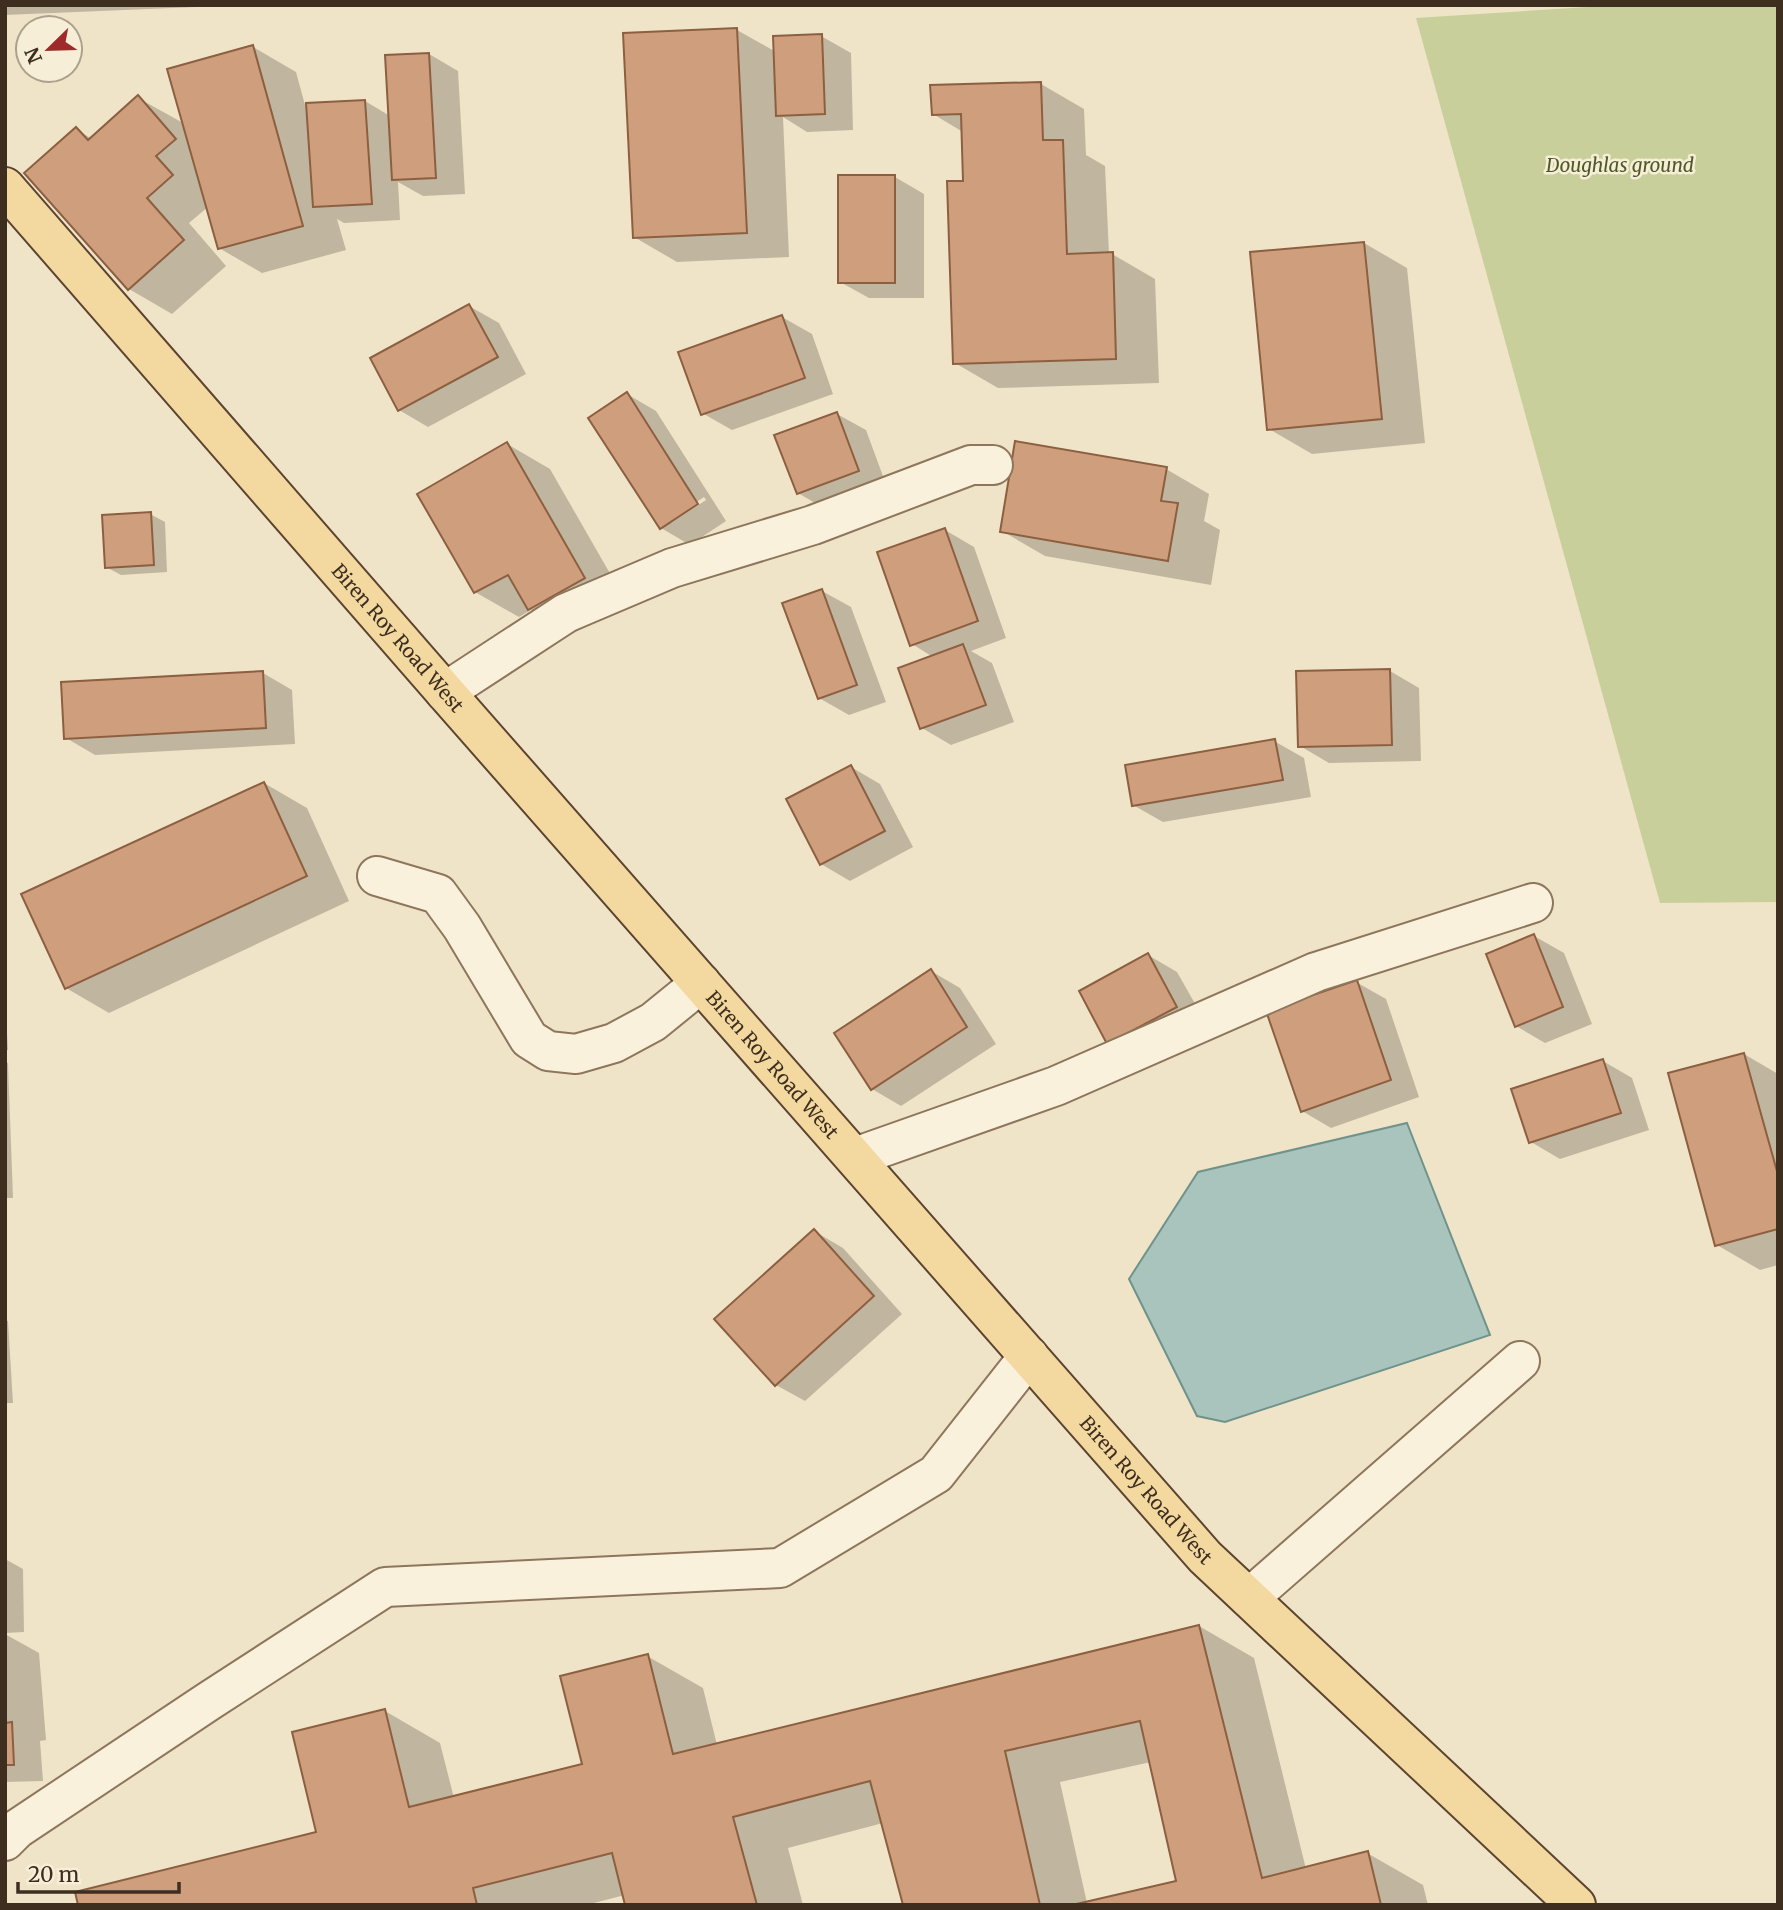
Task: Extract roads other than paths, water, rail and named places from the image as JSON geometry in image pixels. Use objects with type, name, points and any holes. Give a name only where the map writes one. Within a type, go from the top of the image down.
[{"type":"main road","name":"Biren Roy Road West","points":[[5,187],[444,692],[1205,1557],[1576,1905]]},
{"type":"street","points":[[444,692],[566,613],[672,568],[813,525],[971,465],[993,465]]},
{"type":"street","points":[[377,877],[438,894],[462,927],[529,1039],[548,1051],[576,1054],[614,1043],[653,1022],[701,984]]},
{"type":"street","points":[[855,1157],[1056,1086],[1316,972],[1533,903]]},
{"type":"street","points":[[5,1841],[28,1821],[385,1587],[780,1568],[936,1474],[1029,1356]]},
{"type":"street","points":[[1249,1598],[1520,1361]]},
{"type":"water","points":[[1407,1123],[1490,1335],[1225,1422],[1197,1416],[1129,1279],[1198,1172]]},
{"type":"park label","name":"Doughlas ground","points":[[1620,165]]}]
